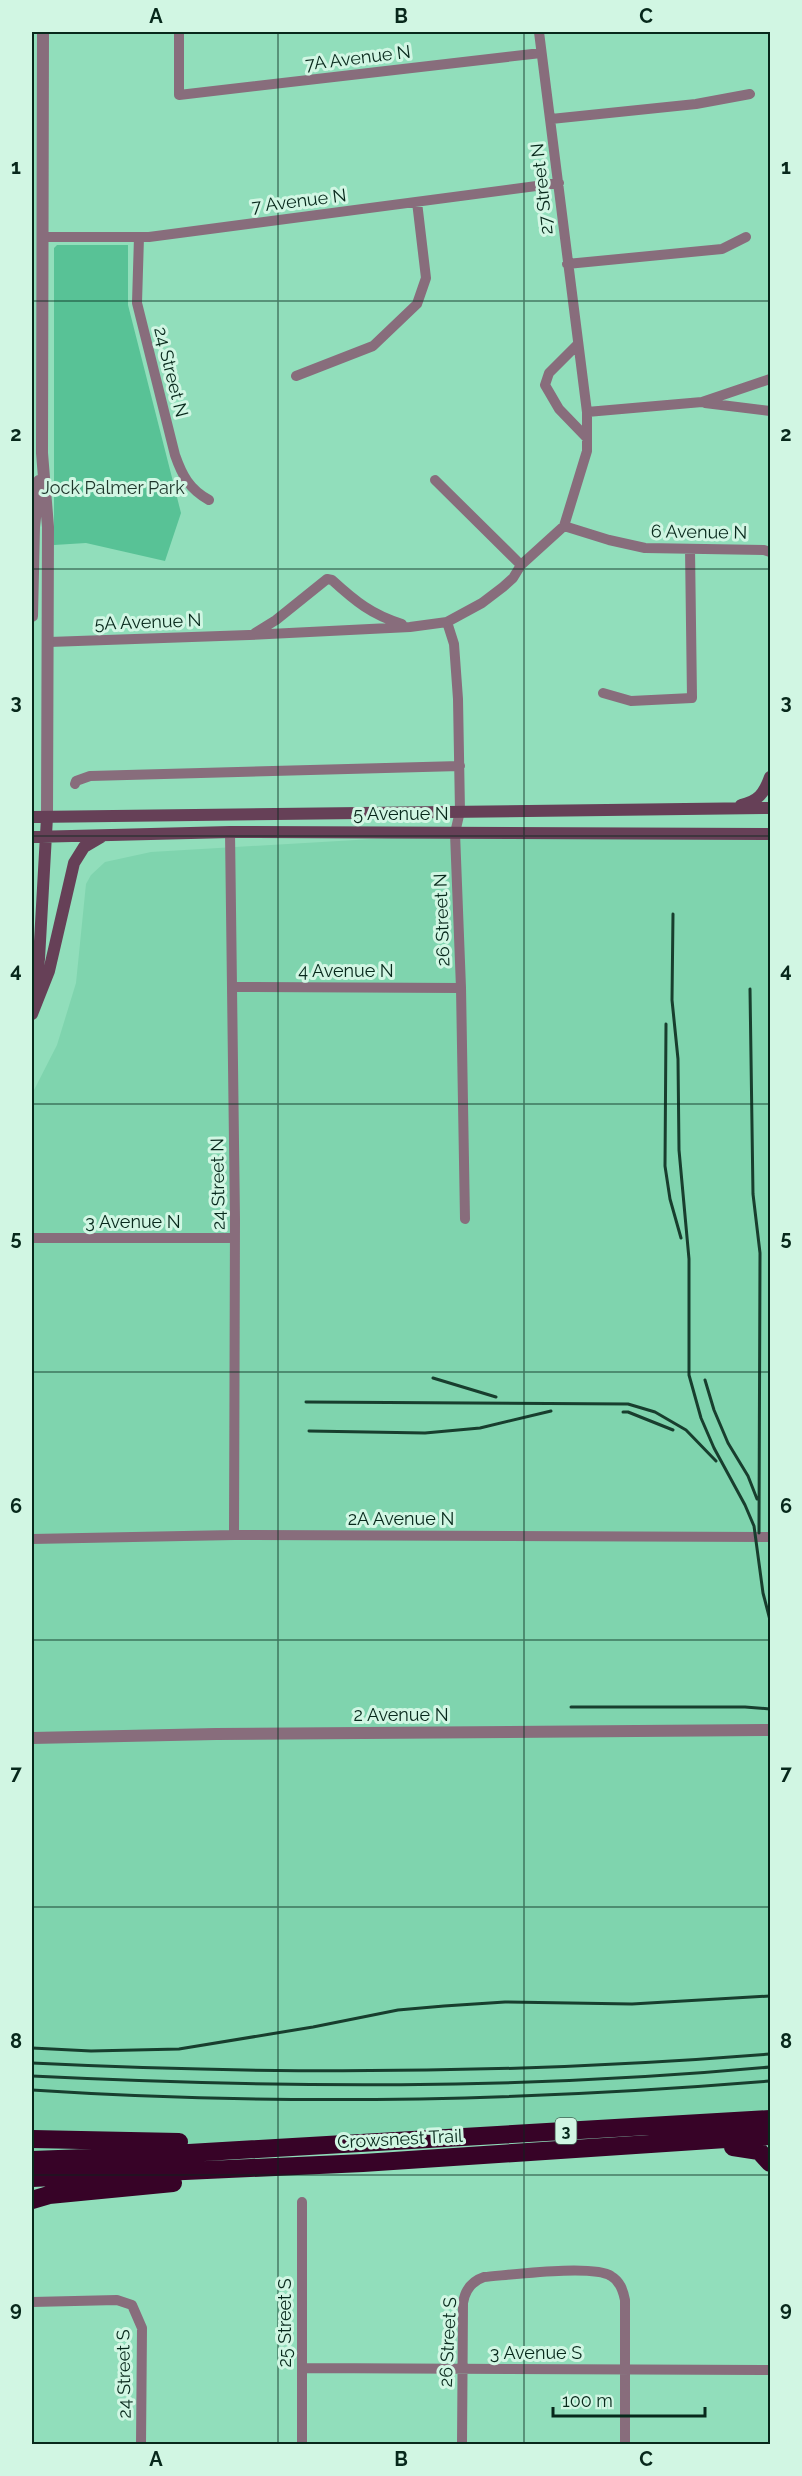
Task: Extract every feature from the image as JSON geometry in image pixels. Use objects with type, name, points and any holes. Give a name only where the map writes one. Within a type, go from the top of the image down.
[{"type":"highway","name":"Crowsnest Trail","points":[[32,2160],[138,2156],[771,2118]]},
{"type":"highway","name":"Crowsnest Trail","points":[[32,2178],[363,2163],[708,2142],[771,2136]]},
{"type":"highway","points":[[32,2139],[131,2142],[361,2142]]},
{"type":"highway","points":[[708,2142],[753,2149],[764,2154],[771,2163]]},
{"type":"highway","points":[[32,2200],[50,2195],[363,2163]]},
{"type":"main road","points":[[729,809],[756,800],[765,792],[771,777]]},
{"type":"main road","name":"5 Avenue N","points":[[32,817],[771,808]]},
{"type":"main road","points":[[32,1008],[39,959],[46,817]]},
{"type":"main road","name":"5 Avenue N","points":[[32,837],[230,832],[771,834]]},
{"type":"main road","points":[[32,1014],[55,948],[74,863],[84,847],[105,836]]},
{"type":"street","points":[[43,32],[42,237],[36,379],[48,527],[46,817]]},
{"type":"street","name":"7A Avenue N","points":[[179,32],[179,96],[541,54]]},
{"type":"street","name":"27 Street N","points":[[538,32],[587,412],[587,452],[564,526]]},
{"type":"street","points":[[551,119],[696,104],[750,94]]},
{"type":"street","name":"7 Avenue N","points":[[42,237],[139,237],[559,183]]},
{"type":"street","points":[[296,376],[373,346],[417,304],[426,278],[417,202]]},
{"type":"street","name":"24 Street N","points":[[139,237],[137,303],[175,454],[183,477],[190,487],[209,500]]},
{"type":"street","points":[[567,264],[722,249],[746,237]]},
{"type":"street","points":[[578,344],[549,373],[545,385],[559,409],[587,438]]},
{"type":"street","points":[[702,402],[771,379]]},
{"type":"street","points":[[587,412],[702,402],[771,411]]},
{"type":"street","points":[[32,615],[33,526],[42,453]]},
{"type":"street","points":[[435,480],[521,565]]},
{"type":"street","points":[[33,526],[48,527]]},
{"type":"street","name":"6 Avenue N","points":[[564,526],[645,548],[768,550]]},
{"type":"street","name":"5A Avenue N","points":[[49,642],[410,627],[447,622],[482,603],[503,587],[521,565],[564,526]]},
{"type":"street","points":[[603,693],[631,700],[692,698],[690,549]]},
{"type":"street","name":"5A Avenue N","points":[[249,635],[276,620],[327,579],[332,580],[379,617],[410,627]]},
{"type":"street","name":"26 Street N","points":[[447,622],[454,644],[458,699],[460,811],[455,832],[461,988],[465,1219]]},
{"type":"street","points":[[75,784],[76,781],[90,776],[460,766]]},
{"type":"street","name":"24 Street N","points":[[230,832],[235,1238],[234,1535]]},
{"type":"street","name":"4 Avenue N","points":[[232,987],[461,988]]},
{"type":"street","name":"3 Avenue N","points":[[32,1238],[235,1238]]},
{"type":"street","name":"2A Avenue N","points":[[32,1539],[234,1535],[771,1537]]},
{"type":"street","name":"2 Avenue N","points":[[32,1738],[228,1734],[771,1730]]},
{"type":"street","name":"25 Street S","points":[[302,2202],[302,2445]]},
{"type":"street","name":"26 Street S","points":[[462,2445],[464,2303],[466,2292],[471,2285],[484,2277],[598,2271],[612,2276],[619,2283],[625,2300],[625,2445]]},
{"type":"street","name":"24 Street S","points":[[32,2302],[117,2300],[132,2305],[141,2328],[141,2445]]},
{"type":"street","name":"3 Avenue S","points":[[302,2368],[771,2370]]},
{"type":"shaded area","points":[[770,833],[770,2119],[32,2157],[32,1094],[57,1045],[76,983],[86,884],[91,875],[105,862],[151,852],[424,836]]},
{"type":"green space","name":"Jock Palmer Park","points":[[57,245],[128,245],[128,305],[181,513],[165,561],[86,543],[54,545],[54,248]]},
{"type":"railway","points":[[673,914],[672,1000],[678,1059],[679,1150],[689,1259],[689,1375],[701,1418],[754,1526],[763,1593],[770,1620]]},
{"type":"railway","points":[[750,989],[753,1194],[760,1253],[759,1533]]},
{"type":"railway","points":[[666,1024],[665,1166],[670,1199],[681,1238]]},
{"type":"railway","points":[[433,1378],[496,1397]]},
{"type":"railway","points":[[705,1380],[714,1410],[728,1443],[748,1476],[757,1499]]},
{"type":"railway","points":[[306,1402],[628,1404],[655,1412],[686,1430],[716,1461]]},
{"type":"railway","points":[[309,1431],[425,1433],[480,1428],[551,1411]]},
{"type":"railway","points":[[623,1412],[673,1430]]},
{"type":"railway","points":[[571,1707],[770,1709]]},
{"type":"railway","points":[[32,2048],[91,2051],[179,2049],[313,2027],[398,2010],[444,2006],[505,2002],[632,2004],[770,1996]]},
{"type":"railway","points":[[32,2063],[309,2071],[493,2069],[586,2066],[770,2054]]},
{"type":"railway","points":[[32,2076],[216,2083],[401,2085],[586,2080],[770,2067]]},
{"type":"railway","points":[[32,2090],[216,2098],[401,2099],[586,2093],[770,2081]]}]
